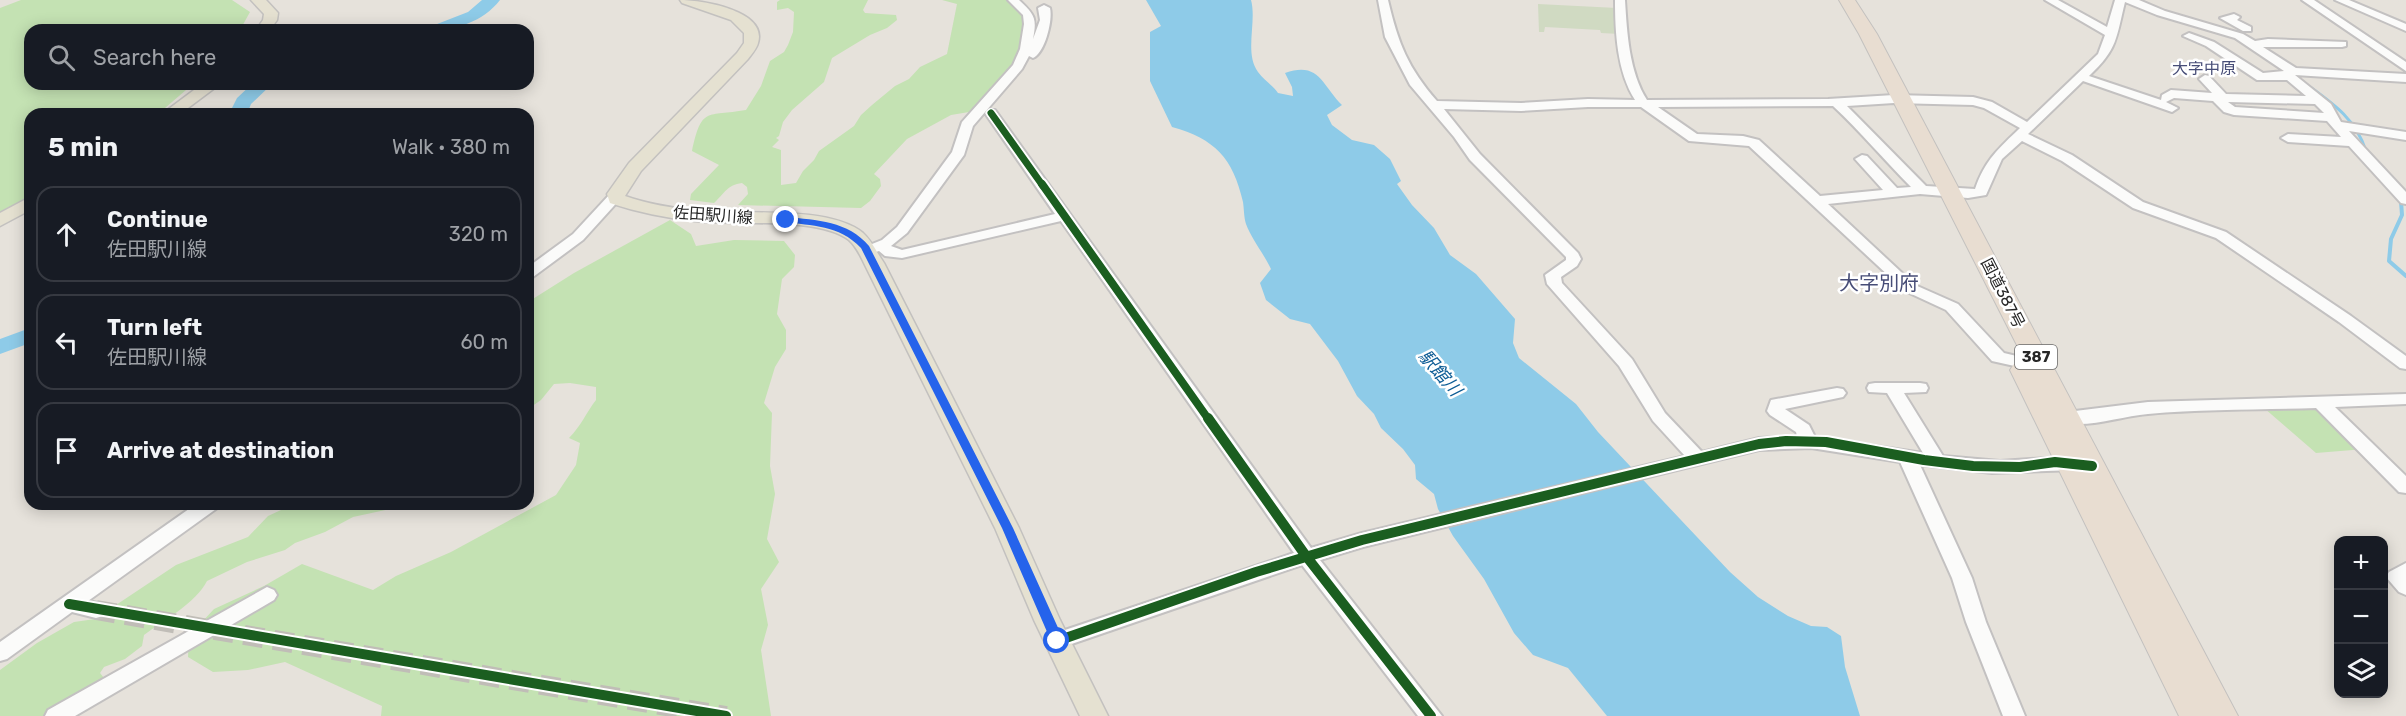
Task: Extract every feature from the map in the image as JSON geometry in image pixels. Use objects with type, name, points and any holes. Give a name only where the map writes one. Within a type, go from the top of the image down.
[{"type":"highway","name":"国道387号","points":[[1845,0],[1855,33],[1895,99],[1935,191],[2019,362],[2081,465],[2221,716]]},
{"type":"highway","name":"国道387号","points":[[1935,191],[2067,417],[2081,465],[2196,716]]},
{"type":"main road","points":[[258,0],[271,13],[267,24]]},
{"type":"main road","points":[[615,197],[635,168],[752,44],[751,30],[742,21],[687,0]]},
{"type":"main road","points":[[178,108],[204,90]]},
{"type":"main road","name":"佐田駅川線","points":[[615,197],[625,204],[686,215],[819,222],[837,227],[874,249],[1094,716]]},
{"type":"main road","points":[[0,221],[24,206]]},
{"type":"street","points":[[984,113],[1012,74],[1026,49],[1030,30],[1029,17],[1013,0]]},
{"type":"street","points":[[1383,0],[1395,48],[1414,82],[1459,134],[1474,157],[1573,256],[1572,263],[1553,274],[1555,284],[1626,363],[1659,417],[1696,460]]},
{"type":"street","points":[[1620,0],[1624,58],[1637,96],[1643,103],[1694,138],[1751,142],[1910,288],[1952,307],[1998,357],[2019,362]]},
{"type":"street","points":[[2050,0],[2111,34]]},
{"type":"street","points":[[1815,201],[1894,193],[1935,191],[1968,194],[1981,192],[1994,161],[2103,57],[2120,0]]},
{"type":"street","points":[[2129,0],[2161,14],[2226,31],[2250,42],[2320,100],[2335,121],[2405,197]]},
{"type":"street","points":[[2307,0],[2406,67]]},
{"type":"street","points":[[2340,0],[2406,28]]},
{"type":"street","points":[[874,249],[902,230],[959,152],[964,130],[1020,79],[1046,25],[1047,16],[1044,8]]},
{"type":"street","points":[[2234,17],[2226,18],[2257,36],[2250,42]]},
{"type":"street","points":[[2189,36],[2210,44],[2261,77],[2291,74],[2406,78]]},
{"type":"street","points":[[2250,42],[2342,44]]},
{"type":"street","points":[[2370,77],[2384,88],[2406,89]]},
{"type":"street","points":[[2082,78],[2169,103],[2171,94],[2254,100],[2320,100]]},
{"type":"street","points":[[2205,79],[2228,109],[2234,111],[2335,121],[2406,136]]},
{"type":"street","points":[[1433,105],[1521,107],[1588,103],[1837,103],[1895,99],[1976,101],[1988,105],[2138,205],[2195,224],[2227,239],[2345,319],[2406,364]]},
{"type":"street","points":[[1837,103],[1868,131],[1879,148],[1935,191]]},
{"type":"street","points":[[984,113],[1064,216],[1306,556],[1431,716]]},
{"type":"street","points":[[2288,138],[2354,142]]},
{"type":"street","points":[[1862,159],[1894,193]]},
{"type":"street","points":[[534,270],[578,237],[615,197]]},
{"type":"street","points":[[874,249],[902,254],[1064,216]]},
{"type":"street","points":[[1920,388],[1883,388],[1908,413],[1937,462]]},
{"type":"street","points":[[1808,441],[1803,429],[1776,411],[1777,404],[1838,393]]},
{"type":"street","points":[[2067,417],[2083,418],[2148,408],[2406,399]]},
{"type":"street","points":[[2321,403],[2406,487]]},
{"type":"street","points":[[1908,413],[1927,415]]},
{"type":"street","points":[[1057,641],[1306,556],[1388,533],[1767,443],[1808,441],[1853,446],[1937,462],[2011,467],[2055,462],[2081,465]]},
{"type":"street","points":[[1907,457],[1959,571],[1976,622],[2014,716]]},
{"type":"street","points":[[0,653],[201,510]]},
{"type":"street","points":[[2406,570],[2396,577],[2406,586]]},
{"type":"street","points":[[56,716],[267,595]]},
{"type":"street","points":[[69,604],[96,610]]},
{"type":"green space","points":[[21,0],[232,0],[250,12],[243,24],[24,24],[24,90],[186,90],[165,108],[24,108],[24,204],[0,219],[0,8]]},
{"type":"green space","points":[[780,0],[868,0],[863,10],[865,13],[896,15],[897,20],[887,28],[870,35],[832,58],[824,82],[792,110],[783,122],[779,136],[776,138],[779,140],[772,147],[781,150],[781,185],[796,183],[819,151],[854,126],[861,115],[872,105],[895,86],[909,79],[920,67],[947,54],[957,4],[942,0],[1010,0],[1025,15],[1022,55],[975,111],[951,115],[907,139],[874,174],[880,179],[881,186],[870,201],[861,208],[738,205],[748,194],[747,187],[742,183],[729,188],[714,203],[690,200],[691,194],[719,165],[692,151],[703,120],[714,114],[746,110],[761,86],[770,61],[784,52],[788,45],[793,32],[794,12],[788,8],[777,10],[777,2]]},
{"type":"green space","points":[[1538,4],[1617,8],[1620,34],[1601,33],[1600,30],[1545,27],[1544,32],[1539,32]]},
{"type":"green space","points":[[670,220],[691,234],[696,246],[734,240],[784,241],[795,255],[794,267],[782,279],[777,314],[786,330],[786,349],[775,367],[764,403],[772,413],[770,466],[775,494],[767,539],[779,562],[761,589],[768,625],[761,650],[771,716],[381,716],[382,706],[285,662],[248,670],[213,672],[188,657],[189,636],[214,609],[264,586],[302,564],[373,590],[396,576],[451,552],[528,510],[534,510],[534,507],[556,495],[576,465],[580,443],[569,438],[596,400],[596,387],[570,383],[554,384],[534,405],[534,298],[574,273]]},
{"type":"green space","points":[[2264,408],[2319,408],[2365,449],[2316,453]]},
{"type":"green space","points":[[281,510],[385,510],[353,517],[325,532],[295,543],[285,550],[247,562],[207,581],[188,604],[144,635],[142,646],[125,659],[104,667],[100,673],[104,678],[101,684],[47,716],[0,716],[0,670],[37,643],[74,622],[95,619],[176,565],[248,537],[268,516]]},
{"type":"water","name":"駅館川","points":[[1146,0],[1251,0],[1252,56],[1260,75],[1278,93],[1293,96],[1292,87],[1285,73],[1306,70],[1319,77],[1342,105],[1327,115],[1332,125],[1352,140],[1374,145],[1390,159],[1401,181],[1397,184],[1412,205],[1434,228],[1450,255],[1476,274],[1515,319],[1513,343],[1519,358],[1576,404],[1598,432],[1730,572],[1758,597],[1788,616],[1811,626],[1827,627],[1841,636],[1845,667],[1860,716],[1607,716],[1568,668],[1533,655],[1514,633],[1484,579],[1453,536],[1438,509],[1434,494],[1416,479],[1415,465],[1403,449],[1381,428],[1374,414],[1357,396],[1338,361],[1310,324],[1290,319],[1266,300],[1260,283],[1271,269],[1246,224],[1243,202],[1234,173],[1220,152],[1211,144],[1172,127],[1150,81],[1150,32],[1161,26]]},
{"type":"waterway","points":[[452,24],[474,15],[492,0]]},
{"type":"waterway","points":[[2310,87],[2344,114],[2357,130],[2366,151]]},
{"type":"waterway","points":[[240,108],[243,102],[256,90]]},
{"type":"waterway","points":[[2401,201],[2402,215],[2391,239],[2389,261],[2406,276]]},
{"type":"waterway","points":[[0,347],[24,337]]},
{"type":"tunnel","points":[[96,610],[726,716]]},
{"type":"cycle path","points":[[991,113],[1306,556],[1431,716]]},
{"type":"cycle path","points":[[1057,641],[1256,572],[1362,540],[1759,444],[1786,441],[1826,442],[1924,460],[1973,466],[2020,467],[2055,462],[2092,466]]},
{"type":"cycle path","points":[[69,604],[726,716]]},
{"type":"district","name":"大字中原","points":[[2204,68]]},
{"type":"district","name":"大字別府","points":[[1879,283]]},
{"type":"route","points":[[786,220],[819,222],[837,227],[855,236],[864,246],[1007,528],[1057,641]]}]
